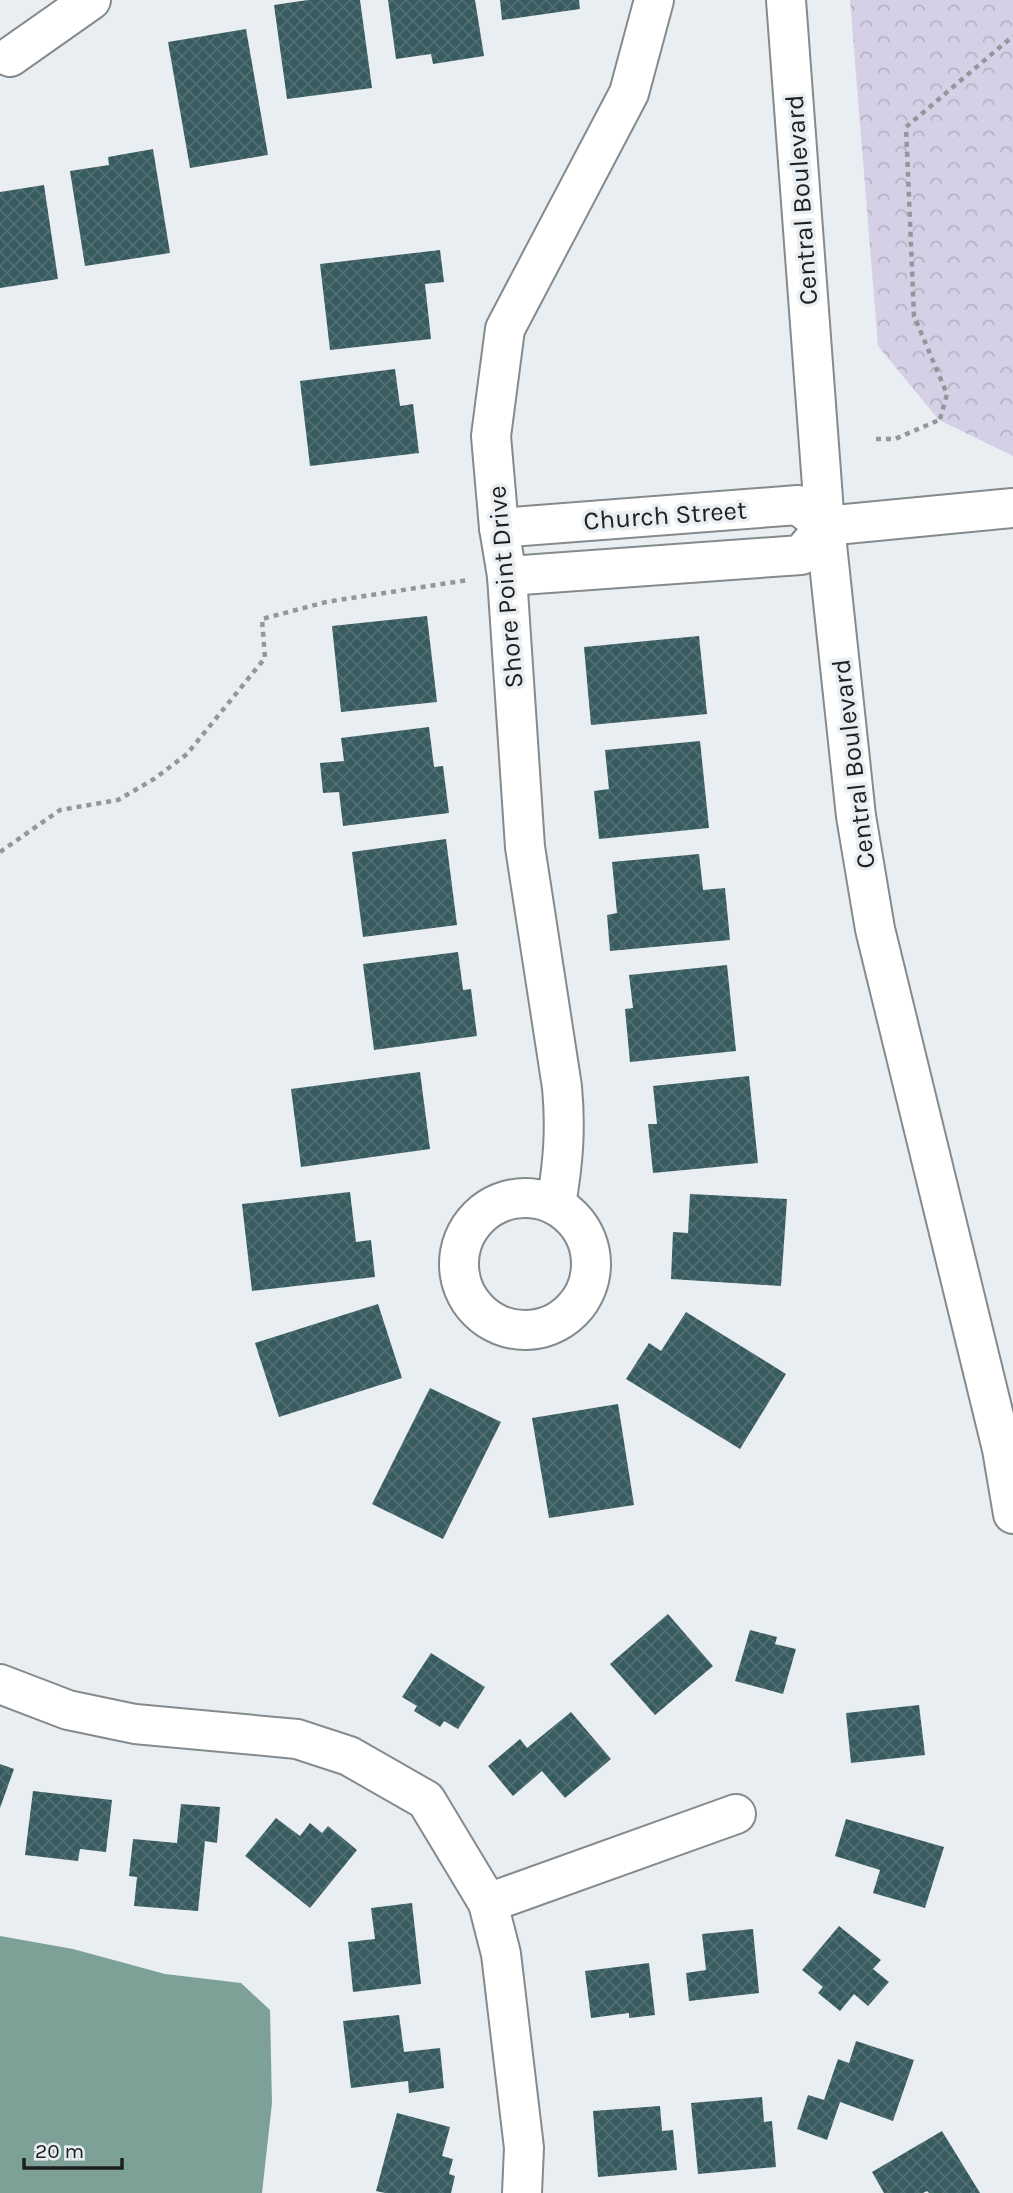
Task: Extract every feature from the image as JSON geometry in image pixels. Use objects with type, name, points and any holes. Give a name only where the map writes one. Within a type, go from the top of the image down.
[{"type":"street","points":[[10,57],[91,0]]},
{"type":"street","name":"Shore Point Drive","points":[[556,1205],[564,1159],[566,1125],[525,847],[508,576],[499,528],[491,436],[505,329],[629,93],[654,0]]},
{"type":"street","name":"Central Boulevard","points":[[786,0],[825,526],[856,816],[875,929],[1002,1449],[1013,1514]]},
{"type":"street","name":"Church Street","points":[[499,528],[798,505],[825,526],[801,555],[508,576]]},
{"type":"street","points":[[825,526],[1013,508]]},
{"type":"street","points":[[0,1684],[68,1710],[125,1722],[297,1739],[349,1756],[426,1800],[488,1903],[501,1954],[524,2148],[522,2193]]},
{"type":"street","points":[[488,1903],[736,1814]]},
{"type":"path","points":[[876,439],[895,439],[940,420],[947,394],[914,316],[906,127],[1013,36]]},
{"type":"path","points":[[0,852],[60,810],[118,800],[155,779],[187,754],[265,658],[262,619],[326,602],[468,580]]},
{"type":"green space","points":[[850,0],[1013,0],[1013,456],[939,420],[878,346]]},
{"type":"shaded area","points":[[0,1936],[73,1949],[165,1974],[241,1983],[270,2010],[272,2103],[262,2193],[0,2193]]},
{"type":"building","points":[[308,0],[360,0],[372,88],[287,99],[274,5]]},
{"type":"building","points":[[388,0],[475,0],[484,56],[433,64],[431,54],[396,59]]},
{"type":"building","points":[[500,0],[579,0],[580,9],[502,20]]},
{"type":"building","points":[[246,29],[268,155],[190,168],[168,42]]},
{"type":"building","points":[[153,149],[170,253],[85,266],[70,171],[109,165],[108,157]]},
{"type":"building","points":[[44,185],[58,279],[0,288],[0,192]]},
{"type":"building","points":[[440,250],[444,282],[425,284],[431,339],[330,350],[320,264]]},
{"type":"building","points":[[395,369],[400,406],[413,404],[419,453],[310,466],[300,381]]},
{"type":"building","points":[[427,616],[437,702],[341,712],[332,626]]},
{"type":"building","points":[[699,636],[707,714],[591,725],[584,647]]},
{"type":"building","points":[[429,727],[434,767],[443,766],[449,813],[343,826],[339,792],[323,793],[320,763],[344,761],[341,738]]},
{"type":"building","points":[[700,741],[709,828],[599,839],[594,791],[609,789],[605,750]]},
{"type":"building","points":[[446,839],[457,925],[363,937],[352,852]]},
{"type":"building","points":[[699,854],[703,890],[725,888],[730,940],[610,951],[607,915],[617,913],[612,862]]},
{"type":"building","points":[[458,952],[463,990],[471,989],[477,1036],[374,1050],[363,964]]},
{"type":"building","points":[[727,965],[736,1051],[630,1062],[625,1009],[633,1008],[629,975]]},
{"type":"building","points":[[420,1072],[430,1149],[301,1167],[291,1089]]},
{"type":"building","points":[[749,1076],[758,1163],[653,1173],[648,1124],[657,1124],[653,1086]]},
{"type":"building","points":[[350,1192],[356,1242],[371,1240],[375,1277],[252,1291],[242,1204]]},
{"type":"building","points":[[690,1194],[787,1199],[781,1286],[671,1279],[673,1232],[688,1233]]},
{"type":"building","points":[[378,1304],[402,1378],[279,1417],[255,1343]]},
{"type":"building","points":[[686,1312],[786,1374],[740,1449],[626,1379],[649,1343],[661,1351]]},
{"type":"building","points":[[430,1388],[501,1422],[443,1539],[372,1504]]},
{"type":"building","points":[[618,1404],[634,1505],[549,1518],[532,1418]]},
{"type":"building","points":[[668,1614],[713,1666],[655,1715],[610,1664]]},
{"type":"building","points":[[750,1630],[777,1637],[775,1644],[796,1649],[783,1694],[735,1681]]},
{"type":"building","points":[[431,1653],[485,1687],[458,1729],[444,1721],[440,1727],[414,1711],[417,1706],[402,1697]]},
{"type":"building","points":[[919,1705],[925,1755],[851,1763],[846,1713]]},
{"type":"building","points":[[571,1712],[611,1759],[565,1798],[542,1771],[513,1796],[488,1766],[520,1739],[527,1748]]},
{"type":"building","points":[[0,1764],[14,1769],[0,1808]]},
{"type":"building","points":[[33,1791],[112,1800],[106,1852],[80,1849],[78,1861],[25,1855]]},
{"type":"building","points":[[181,1804],[220,1807],[217,1843],[205,1841],[198,1911],[134,1906],[137,1877],[129,1876],[133,1839],[177,1843]]},
{"type":"building","points":[[276,1818],[300,1836],[310,1823],[322,1833],[328,1826],[357,1850],[310,1908],[245,1856]]},
{"type":"building","points":[[846,1819],[944,1847],[925,1908],[873,1893],[880,1870],[835,1856]]},
{"type":"building","points":[[412,1903],[421,1984],[353,1992],[348,1942],[375,1939],[371,1908]]},
{"type":"building","points":[[839,1926],[881,1960],[873,1969],[889,1982],[868,2006],[854,1994],[840,2011],[818,1993],[823,1987],[802,1970]]},
{"type":"building","points":[[753,1929],[759,1993],[689,2001],[686,1973],[706,1970],[702,1934]]},
{"type":"building","points":[[649,1963],[655,2015],[629,2018],[629,2013],[591,2018],[585,1971]]},
{"type":"building","points":[[399,2015],[404,2052],[440,2048],[444,2088],[409,2093],[408,2081],[351,2088],[343,2021]]},
{"type":"building","points":[[856,2041],[914,2060],[893,2121],[840,2102],[827,2140],[797,2129],[808,2095],[824,2100],[838,2059],[849,2063]]},
{"type":"building","points":[[762,2097],[764,2122],[772,2121],[776,2167],[698,2174],[691,2103]]},
{"type":"building","points":[[660,2106],[662,2131],[673,2130],[677,2170],[598,2177],[593,2111]]},
{"type":"building","points":[[397,2113],[450,2127],[442,2156],[453,2159],[449,2174],[455,2176],[451,2193],[376,2191]]},
{"type":"building","points":[[942,2131],[980,2193],[884,2193],[872,2172]]}]
